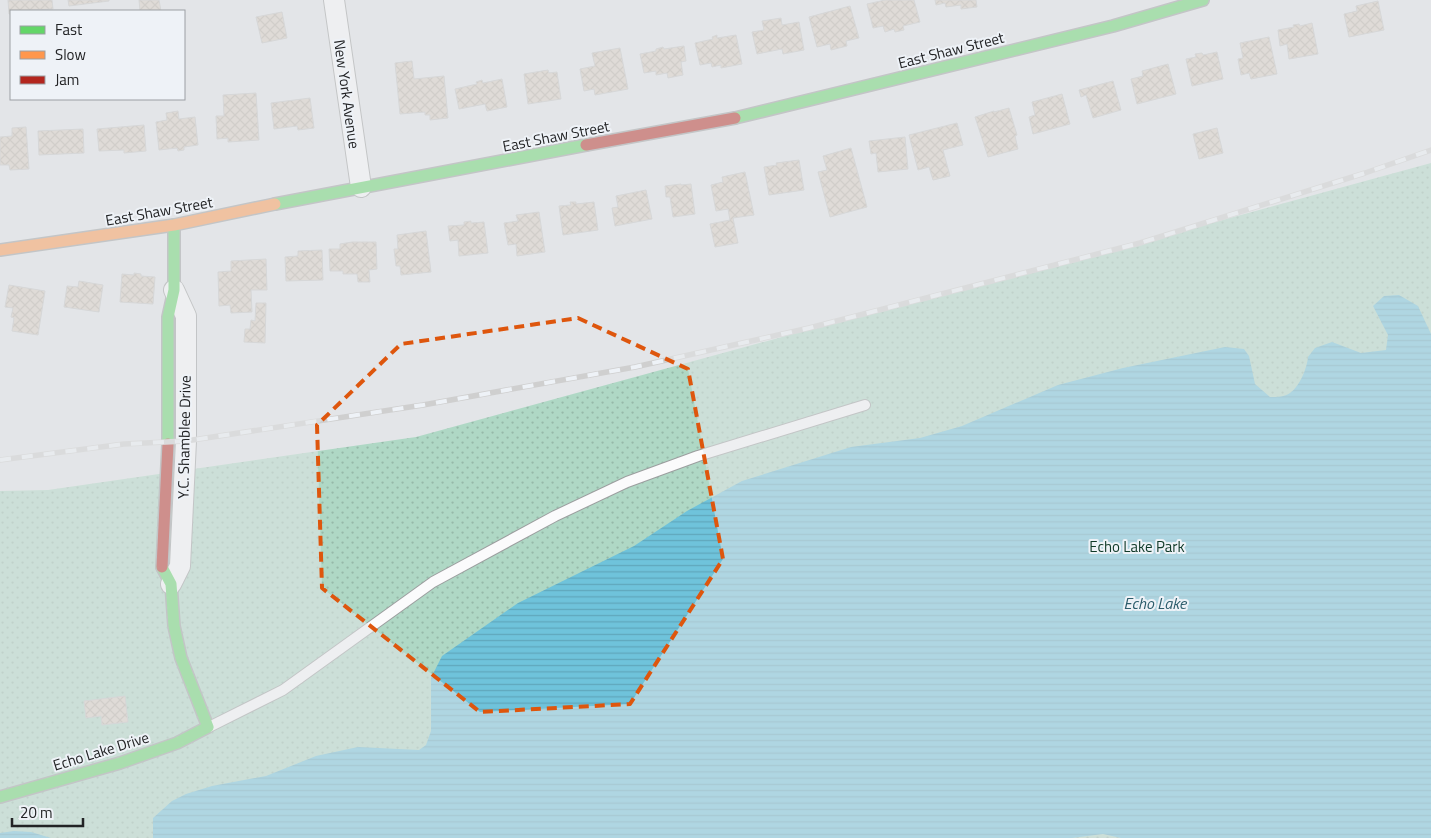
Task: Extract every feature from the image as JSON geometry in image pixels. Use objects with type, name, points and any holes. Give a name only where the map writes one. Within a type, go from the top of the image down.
[{"type":"street","name":"New York Avenue","points":[[334,0],[361,187]]},
{"type":"street","name":"East Shaw Street","points":[[0,250],[174,225],[361,187],[740,117],[1113,26],[1203,0]]},
{"type":"street","name":"Y.C. Shamblee Drive","points":[[174,225],[174,290],[186,316],[186,441],[180,566],[171,584],[174,626],[181,658],[208,727]]},
{"type":"street","name":"Echo Lake Drive","points":[[0,797],[120,763],[177,743],[208,727]]},
{"type":"lane","points":[[208,727],[282,690],[433,582],[555,516],[627,482],[698,456],[865,405]]},
{"type":"highlighted area","points":[[578,318],[688,369],[723,559],[630,704],[480,712],[322,588],[317,425],[401,344]]},
{"type":"green space","name":"Echo Lake Park","points":[[1431,163],[1431,838],[0,838],[0,491],[48,490],[416,437]]},
{"type":"water","name":"Echo Lake","points":[[1399,295],[1418,306],[1431,334],[1431,838],[1121,838],[1103,834],[1072,838],[153,838],[153,818],[172,801],[186,794],[212,786],[266,776],[316,756],[358,747],[419,750],[426,745],[431,731],[431,678],[442,656],[518,603],[634,546],[687,511],[742,481],[851,447],[920,438],[962,426],[1058,385],[1123,368],[1225,347],[1244,349],[1249,356],[1255,384],[1270,397],[1283,396],[1290,393],[1297,386],[1305,371],[1308,357],[1315,348],[1332,342],[1361,353],[1386,350],[1388,335],[1373,306],[1384,296]]},
{"type":"water","points":[[14,831],[31,832],[51,838],[0,838],[0,833]]},
{"type":"building","points":[[8,0],[52,0],[53,9],[10,10],[9,14]]},
{"type":"building","points":[[68,0],[109,0],[109,1],[69,6]]},
{"type":"building","points":[[139,0],[159,0],[161,10],[140,10]]},
{"type":"building","points":[[885,0],[914,0],[920,22],[903,26],[904,30],[895,32],[894,29],[885,32],[883,26],[873,28],[867,4]]},
{"type":"building","points":[[935,0],[976,0],[977,7],[961,9],[961,5],[946,7],[945,3],[936,5]]},
{"type":"building","points":[[1378,1],[1384,30],[1349,37],[1344,14],[1357,11],[1356,6]]},
{"type":"building","points":[[850,6],[859,38],[846,41],[847,46],[831,50],[830,44],[817,47],[809,17]]},
{"type":"building","points":[[282,12],[287,38],[262,43],[256,17]]},
{"type":"building","points":[[781,18],[782,25],[799,22],[804,50],[783,54],[782,49],[757,54],[752,32],[764,30],[762,21]]},
{"type":"building","points":[[1312,23],[1318,54],[1289,59],[1287,44],[1280,46],[1278,30],[1294,27],[1293,25],[1299,24],[1300,26]]},
{"type":"building","points":[[717,35],[717,38],[736,35],[742,64],[721,68],[721,65],[712,67],[711,63],[700,65],[695,43],[713,39],[712,37]]},
{"type":"building","points":[[1269,37],[1277,74],[1251,79],[1249,73],[1241,75],[1238,59],[1243,58],[1240,43]]},
{"type":"building","points":[[684,46],[686,61],[681,62],[683,75],[668,78],[667,73],[656,75],[656,71],[644,73],[640,54],[656,51],[656,49],[663,47],[664,49]]},
{"type":"building","points":[[620,48],[628,89],[595,95],[594,89],[584,91],[580,69],[595,66],[592,53]]},
{"type":"building","points":[[1217,52],[1223,79],[1192,86],[1186,59],[1196,57],[1195,54],[1202,53],[1203,55]]},
{"type":"building","points":[[412,61],[414,79],[444,76],[448,118],[430,120],[430,115],[425,115],[425,112],[400,114],[395,63]]},
{"type":"building","points":[[1168,64],[1176,94],[1137,104],[1131,79],[1143,76],[1142,71]]},
{"type":"building","points":[[548,70],[549,73],[557,72],[561,99],[528,104],[524,74]]},
{"type":"building","points":[[502,79],[507,107],[487,111],[485,104],[459,109],[455,89],[477,84],[476,82],[482,80],[483,83]]},
{"type":"building","points":[[1113,81],[1121,110],[1093,118],[1086,95],[1081,97],[1079,90]]},
{"type":"building","points":[[256,93],[259,140],[228,142],[228,138],[217,139],[216,116],[224,116],[223,95]]},
{"type":"building","points":[[1062,94],[1070,124],[1033,134],[1029,117],[1035,115],[1032,102]]},
{"type":"building","points":[[310,98],[314,128],[298,130],[297,126],[274,129],[271,103]]},
{"type":"building","points":[[1009,108],[1017,135],[1015,136],[1018,149],[988,157],[975,117]]},
{"type":"building","points":[[178,111],[179,119],[195,117],[198,145],[184,147],[184,150],[178,151],[177,148],[159,150],[156,122],[167,120],[166,113]]},
{"type":"building","points":[[957,123],[963,145],[943,150],[950,176],[933,180],[929,167],[918,170],[909,135]]},
{"type":"building","points":[[144,125],[146,151],[124,153],[124,150],[99,151],[97,129]]},
{"type":"building","points":[[26,127],[29,169],[10,170],[9,165],[0,165],[0,137],[12,136],[12,128]]},
{"type":"building","points":[[1217,128],[1223,153],[1199,159],[1193,134]]},
{"type":"building","points":[[83,129],[84,153],[39,155],[38,131]]},
{"type":"building","points":[[905,137],[908,169],[878,172],[876,153],[871,154],[869,141]]},
{"type":"building","points":[[851,148],[867,207],[830,217],[818,172],[827,170],[823,156]]},
{"type":"building","points":[[799,160],[804,190],[769,195],[764,167],[777,165],[776,163]]},
{"type":"building","points":[[745,172],[754,215],[733,218],[738,243],[715,247],[710,224],[730,220],[728,209],[716,211],[711,185],[723,182],[722,177]]},
{"type":"building","points":[[691,184],[695,214],[673,217],[670,197],[666,197],[665,186]]},
{"type":"building","points":[[646,190],[652,219],[615,226],[612,208],[618,207],[616,196]]},
{"type":"building","points":[[570,202],[576,202],[576,204],[594,202],[598,230],[563,235],[559,206],[571,205]]},
{"type":"building","points":[[539,212],[545,252],[517,256],[516,244],[508,245],[504,223],[518,221],[516,215]]},
{"type":"building","points":[[471,221],[471,223],[484,222],[488,253],[459,256],[458,240],[450,241],[448,226],[464,225],[464,222]]},
{"type":"building","points":[[426,231],[431,272],[401,275],[400,266],[396,266],[394,249],[398,249],[397,235]]},
{"type":"building","points":[[376,242],[377,269],[369,270],[370,282],[358,282],[357,274],[343,274],[343,271],[330,271],[329,249],[340,249],[340,244]]},
{"type":"building","points":[[322,250],[323,280],[286,281],[285,257],[298,256],[298,251]]},
{"type":"building","points":[[266,259],[267,290],[251,290],[252,312],[231,313],[230,305],[219,306],[218,272],[231,271],[231,261]]},
{"type":"building","points":[[134,273],[141,274],[141,276],[155,277],[153,304],[120,302],[122,274],[134,275]]},
{"type":"building","points":[[79,281],[103,285],[99,312],[64,307],[67,286],[78,287]]},
{"type":"building","points":[[9,285],[45,291],[38,335],[12,331],[14,318],[11,317],[13,308],[5,307]]},
{"type":"building","points":[[256,303],[266,303],[265,343],[244,342],[245,329],[250,329],[251,320],[255,321]]},
{"type":"building","points":[[125,696],[128,722],[102,725],[101,716],[86,718],[84,701]]},
{"type":"railway","points":[[0,460],[124,444],[186,441],[423,405],[635,367],[809,328],[1140,243],[1365,173],[1431,150]]},
{"type":"traffic: fast","points":[[735,118],[1113,26],[1203,0]]},
{"type":"traffic: fast","points":[[275,204],[586,145]]},
{"type":"traffic: fast","points":[[168,444],[168,317],[174,290],[174,225]]},
{"type":"traffic: fast","points":[[0,797],[120,763],[177,743],[208,727],[181,658],[174,626],[171,584],[162,567]]},
{"type":"traffic: slow","points":[[0,250],[174,225],[275,204]]},
{"type":"traffic: jam","points":[[586,145],[735,118]]},
{"type":"traffic: jam","points":[[162,567],[168,444]]}]
